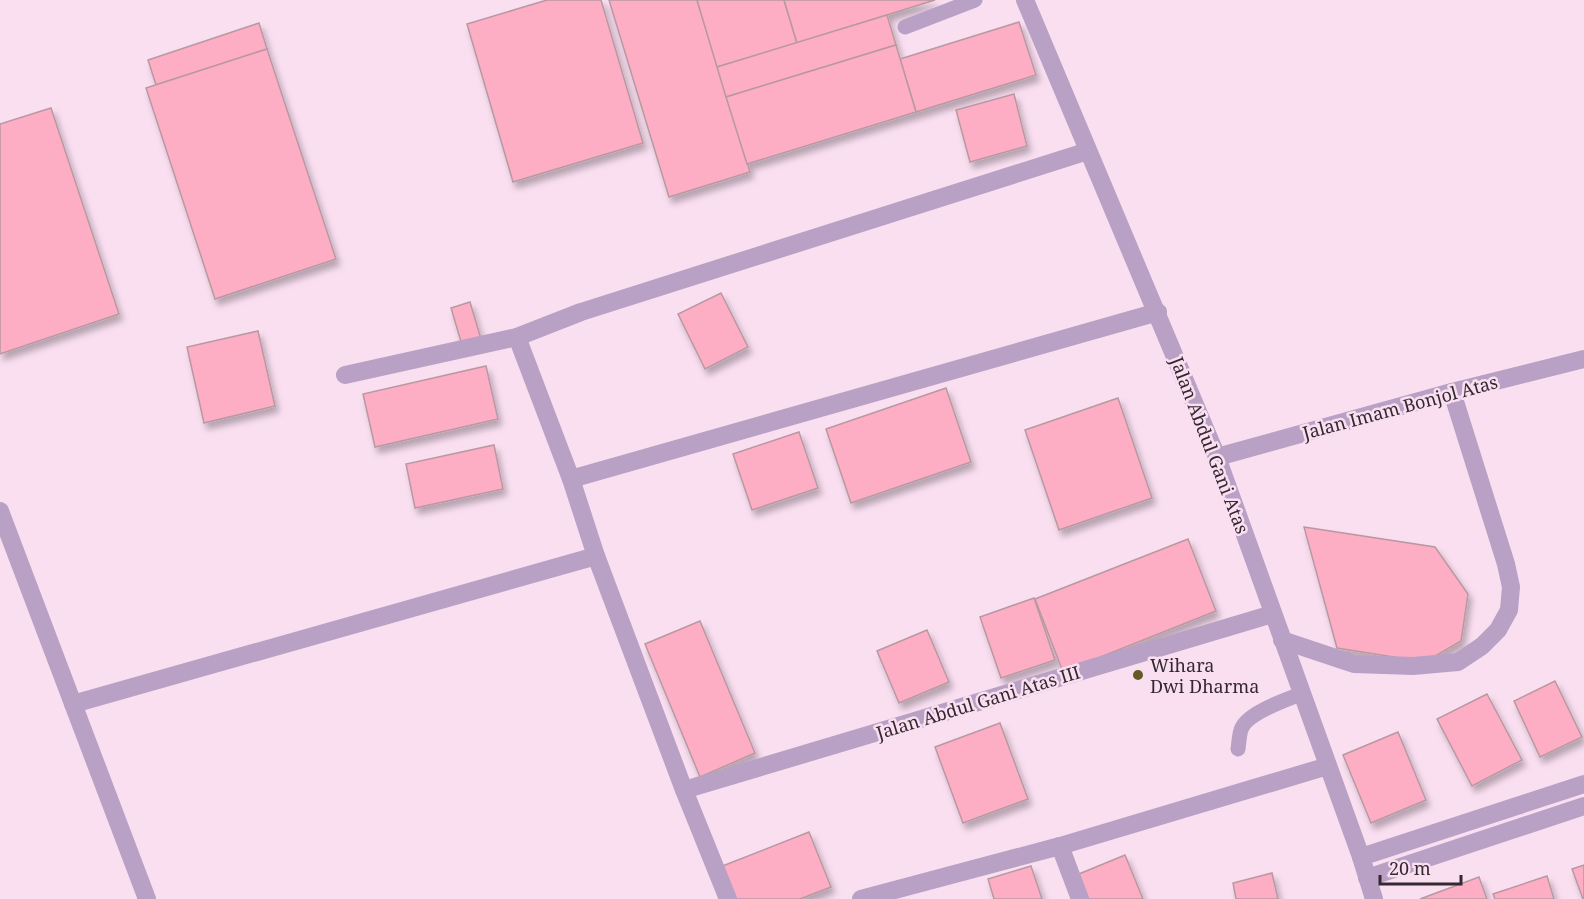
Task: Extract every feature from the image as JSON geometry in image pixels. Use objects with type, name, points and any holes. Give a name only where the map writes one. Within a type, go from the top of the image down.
[{"type":"street","name":"Jalan Abdul Gani Atas","points":[[1025,0],[1217,457],[1361,857],[1374,899]]},
{"type":"street","points":[[345,375],[517,337],[581,312],[1088,152]]},
{"type":"street","points":[[571,479],[1158,312]]},
{"type":"street","points":[[517,337],[571,479],[596,556],[684,790],[728,899]]},
{"type":"street","name":"Jalan Imam Bonjol Atas","points":[[1217,457],[1452,392],[1584,359]]},
{"type":"street","points":[[1282,640],[1354,664],[1413,666],[1458,662],[1482,646],[1498,630],[1509,610],[1511,588],[1506,564],[1452,392]]},
{"type":"street","points":[[0,511],[147,899]]},
{"type":"street","points":[[73,704],[596,556]]},
{"type":"street","name":"Jalan Abdul Gani Atas III","points":[[684,790],[1272,614]]},
{"type":"street","points":[[861,899],[1060,846],[1328,766]]},
{"type":"street","points":[[1361,857],[1584,784]]},
{"type":"street","points":[[1367,878],[1584,806]]},
{"type":"street","points":[[1060,846],[1080,899]]},
{"type":"lane","points":[[905,27],[975,0]]},
{"type":"lane","points":[[1238,749],[1241,728],[1252,716],[1301,694]]},
{"type":"building","points":[[547,0],[601,0],[643,143],[513,182],[467,24]]},
{"type":"building","points":[[609,0],[697,0],[750,172],[669,197]]},
{"type":"building","points":[[697,0],[784,0],[797,43],[717,67]]},
{"type":"building","points":[[784,0],[935,0],[797,43]]},
{"type":"building","points":[[887,15],[896,45],[726,97],[717,67]]},
{"type":"building","points":[[1019,22],[1036,75],[916,112],[900,59]]},
{"type":"building","points":[[259,23],[267,49],[156,85],[148,60]]},
{"type":"building","points":[[896,45],[916,112],[747,164],[726,97]]},
{"type":"building","points":[[267,49],[336,259],[215,299],[146,88]]},
{"type":"building","points":[[1014,94],[1027,146],[970,162],[956,110]]},
{"type":"building","points":[[51,108],[119,314],[0,354],[0,124]]},
{"type":"building","points":[[721,293],[748,347],[705,369],[678,314]]},
{"type":"building","points":[[470,302],[481,339],[462,345],[451,308]]},
{"type":"building","points":[[258,331],[275,406],[204,423],[187,347]]},
{"type":"building","points":[[486,366],[498,419],[375,447],[363,394]]},
{"type":"building","points":[[946,388],[971,462],[851,503],[826,429]]},
{"type":"building","points":[[1118,398],[1152,498],[1059,530],[1025,430]]},
{"type":"building","points":[[799,432],[818,488],[752,510],[733,454]]},
{"type":"building","points":[[494,445],[503,489],[415,508],[406,464]]},
{"type":"building","points":[[1304,527],[1435,547],[1468,594],[1461,641],[1425,662],[1337,648]]},
{"type":"building","points":[[1188,539],[1216,611],[1063,672],[1035,599]]},
{"type":"building","points":[[1034,598],[1055,660],[1001,678],[980,617]]},
{"type":"building","points":[[700,621],[755,753],[700,777],[645,644]]},
{"type":"building","points":[[927,630],[949,682],[899,703],[877,651]]},
{"type":"building","points":[[1555,681],[1582,737],[1540,757],[1514,701]]},
{"type":"building","points":[[1487,694],[1522,760],[1472,786],[1437,719]]},
{"type":"building","points":[[1000,723],[1028,799],[963,823],[935,747]]},
{"type":"building","points":[[1398,732],[1426,800],[1371,823],[1343,755]]},
{"type":"building","points":[[809,832],[831,887],[800,899],[733,899],[720,867]]},
{"type":"building","points":[[1125,855],[1143,899],[1083,899],[1074,876]]},
{"type":"building","points":[[1584,865],[1584,899],[1583,899],[1572,869]]},
{"type":"building","points":[[1031,866],[1042,899],[994,899],[988,879]]},
{"type":"building","points":[[1272,873],[1278,899],[1236,899],[1233,883]]},
{"type":"building","points":[[1547,876],[1554,899],[1495,899],[1493,894]]},
{"type":"building","points":[[1479,877],[1487,899],[1420,899]]},
{"type":"place","name":"Wihara Dwi Dharma","points":[[1138,675]]}]
